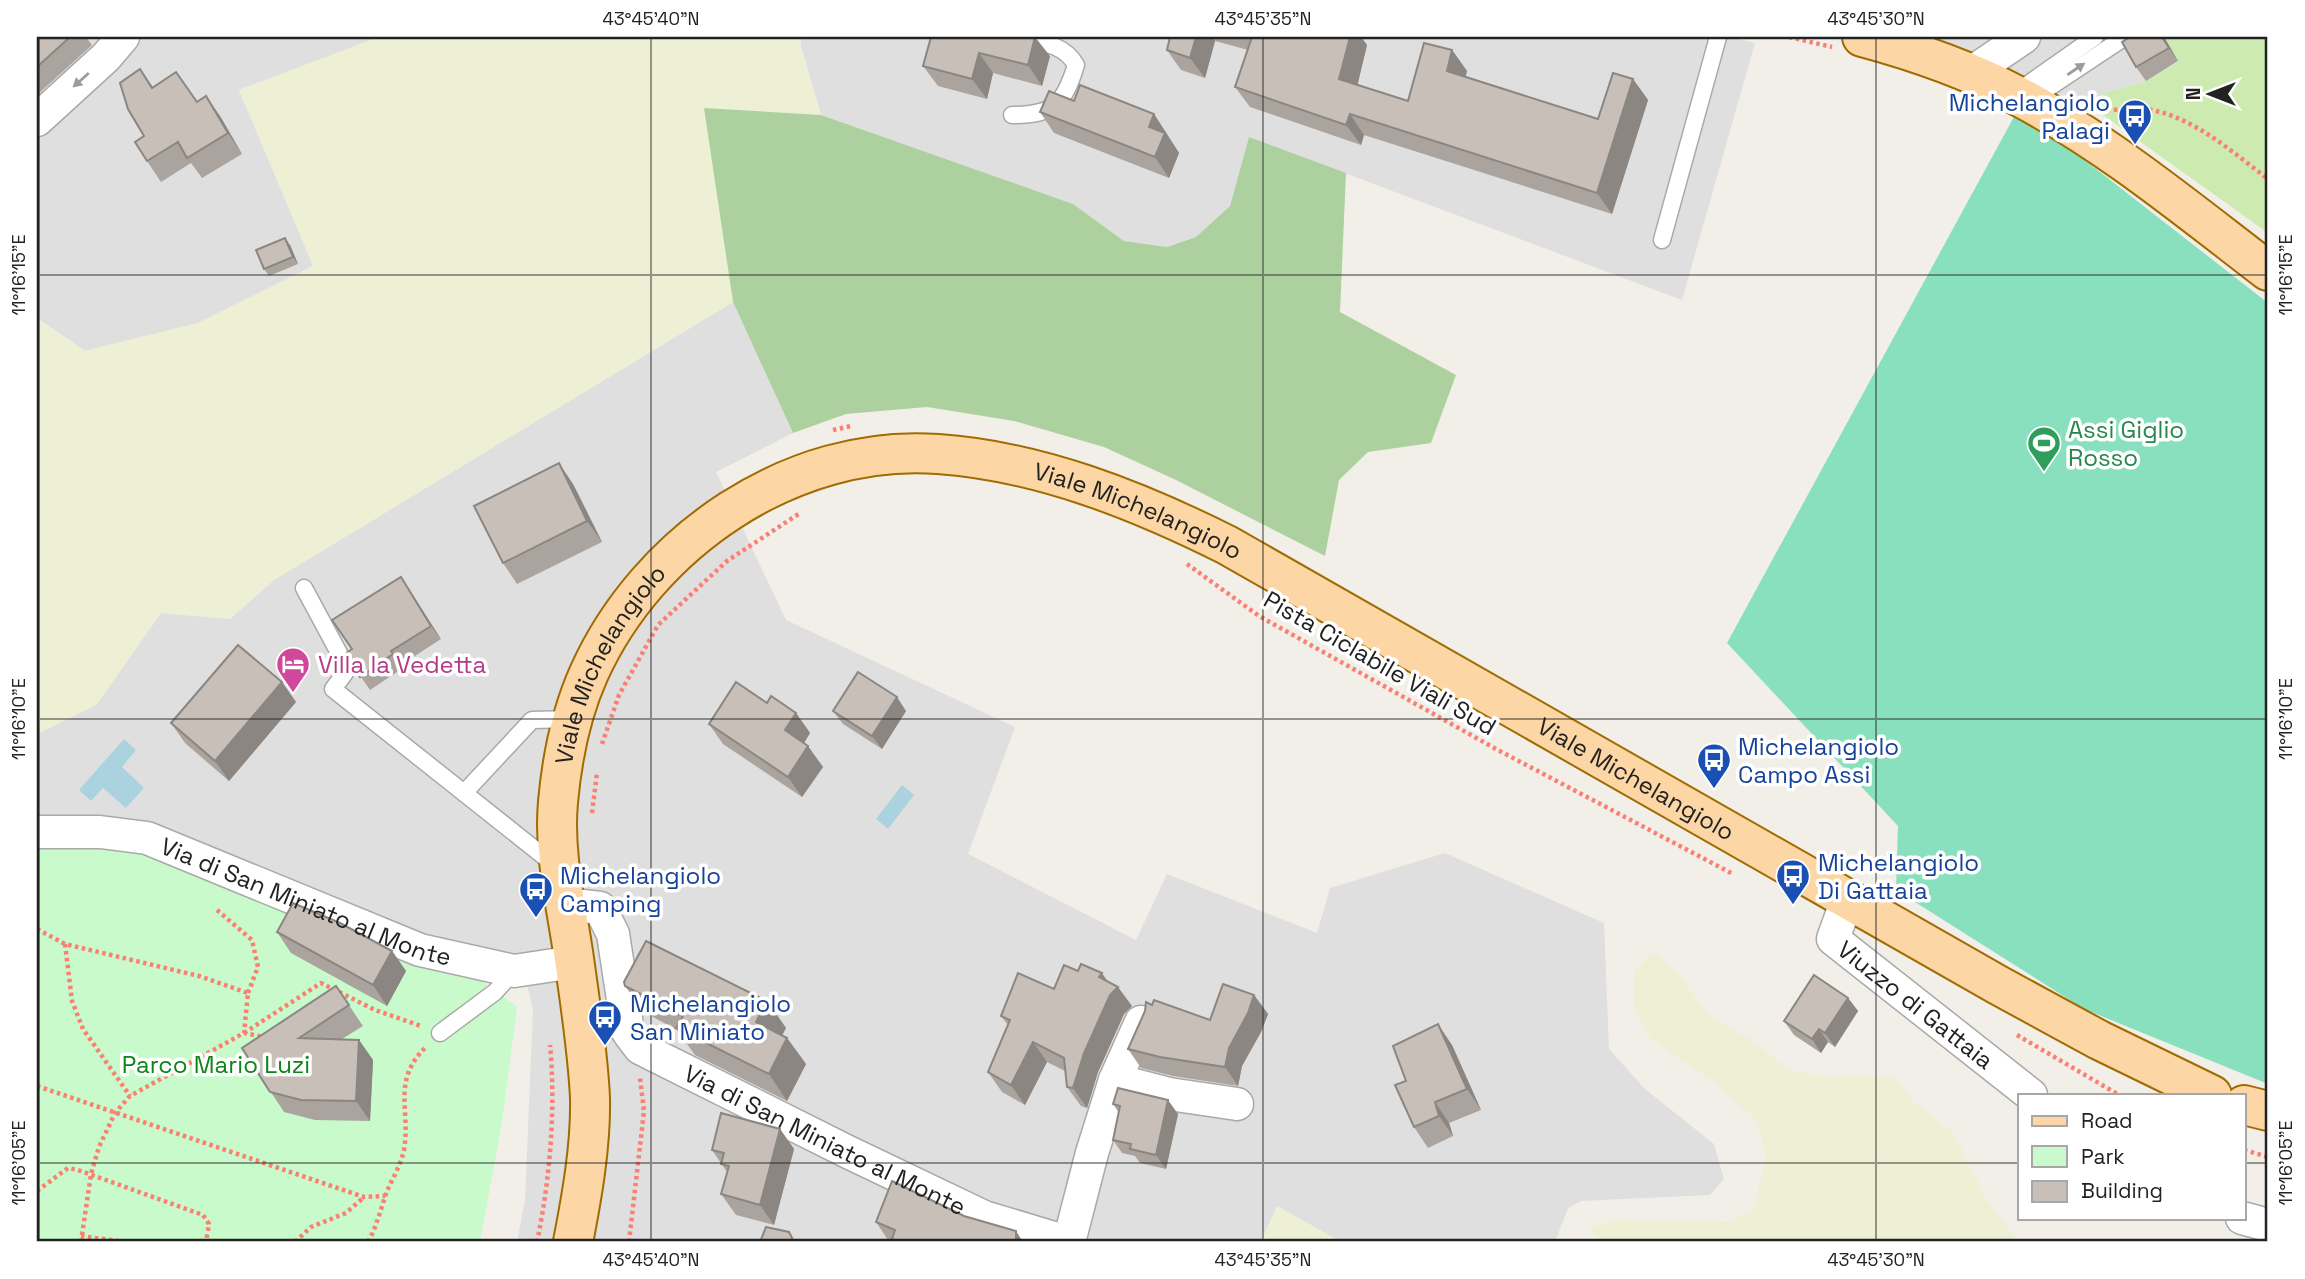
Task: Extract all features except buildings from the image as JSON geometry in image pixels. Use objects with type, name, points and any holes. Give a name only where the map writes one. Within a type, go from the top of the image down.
[{"type":"main road","points":[[1862,37],[1971,73],[2021,98],[2103,148],[2268,271]]},
{"type":"main road","name":"Viale Michelangiolo","points":[[573,1242],[588,1140],[590,1099],[556,836],[565,755],[573,719],[590,672],[609,637],[641,589],[690,540],[750,499],[820,468],[858,457],[935,453],[1028,468],[1171,517],[1227,545],[1847,900],[2099,1040],[2211,1094]]},
{"type":"main road","points":[[2246,1106],[2268,1111]]},
{"type":"street","points":[[37,120],[106,57],[123,37]]},
{"type":"street","points":[[1971,73],[2024,37]]},
{"type":"street","name":"Via di San Miniato al Monte","points":[[37,832],[100,832],[147,838],[419,950],[514,971],[574,962]]},
{"type":"street","points":[[563,886],[600,908],[613,934],[624,1015],[628,1032],[635,1041]]},
{"type":"street","name":"Viuzzo di Gattaia","points":[[1847,900],[1833,939],[2030,1094]]},
{"type":"street","points":[[1068,1242],[1115,1080],[1141,1022]]},
{"type":"street","name":"Via di San Miniato al Monte","points":[[635,1041],[640,1048],[984,1217],[1068,1242]]},
{"type":"street","points":[[1115,1080],[1169,1094],[1237,1104]]},
{"type":"street","points":[[2246,1219],[2268,1225]]},
{"type":"lane","points":[[1012,114],[1052,108],[1068,90],[1076,65],[1070,53],[1054,46],[1016,37]]},
{"type":"lane","points":[[1662,240],[1718,37]]},
{"type":"lane","points":[[2021,98],[2095,37]]},
{"type":"lane","points":[[2021,98],[2125,37]]},
{"type":"lane","points":[[304,588],[339,653],[345,673],[333,689],[464,793],[563,886]]},
{"type":"lane","points":[[464,793],[532,720],[573,719]]},
{"type":"lane","points":[[440,1033],[495,992],[514,971]]},
{"type":"path","points":[[2095,110],[2145,109],[2181,118],[2229,149],[2268,179]]},
{"type":"path","points":[[829,431],[841,426],[855,426]]},
{"type":"path","points":[[599,753],[619,695],[658,625],[727,561],[806,509]]},
{"type":"path","name":"Pista Ciclabile Viali Sud","points":[[1181,560],[1259,616],[1496,749],[1738,877]]},
{"type":"path","points":[[592,822],[597,767]]},
{"type":"path","points":[[217,910],[252,940],[258,967],[247,993],[244,1033]]},
{"type":"path","points":[[37,929],[65,944],[200,976],[247,993]]},
{"type":"path","points":[[65,944],[72,1001],[83,1029],[130,1096]]},
{"type":"path","points":[[124,1242],[81,1239],[91,1174],[99,1147],[115,1113],[130,1096],[244,1033],[321,983],[375,1010],[440,1033],[414,1058],[405,1078],[404,1151],[368,1242]]},
{"type":"path","points":[[341,1003],[352,997]]},
{"type":"path","points":[[2009,1030],[2117,1094]]},
{"type":"path","points":[[244,1033],[266,1038]]},
{"type":"path","points":[[537,1242],[550,1140],[550,1035]]},
{"type":"path","points":[[629,1242],[644,1111],[635,1041]]},
{"type":"path","points":[[37,1086],[363,1197],[386,1195]]},
{"type":"path","points":[[2246,1151],[2268,1157]]},
{"type":"path","points":[[37,1191],[68,1168],[91,1174],[203,1215],[209,1224],[206,1242]]},
{"type":"path","points":[[295,1242],[311,1227],[346,1213],[363,1197]]},
{"type":"shaded area","points":[[37,37],[379,37],[239,90],[314,266],[198,323],[85,351],[37,318]]},
{"type":"shaded area","points":[[800,37],[1730,37],[1755,43],[1682,300],[1249,137],[1230,206],[1196,237],[1167,247],[1124,241],[1073,204],[821,115]]},
{"type":"shaded area","points":[[1928,37],[2164,37],[2178,61],[2146,81],[2067,105]]},
{"type":"shaded area","points":[[733,302],[793,433],[716,472],[786,620],[1015,727],[968,854],[1136,940],[1167,874],[1317,933],[1330,888],[1445,853],[1604,923],[1609,1049],[1645,1089],[1714,1144],[1724,1179],[1710,1195],[1581,1201],[1568,1208],[1555,1242],[1341,1242],[1277,1206],[1261,1242],[517,1242],[525,1200],[533,1009],[520,957],[427,938],[37,821],[37,734],[96,705],[161,613],[230,619],[274,580]]},
{"type":"green space","points":[[379,37],[800,37],[821,115],[705,109],[733,302],[274,580],[229,619],[161,613],[96,705],[37,734],[37,318],[85,351],[198,323],[313,266],[239,90]]},
{"type":"green space","points":[[2164,37],[2268,37],[2268,233],[2082,100],[2146,81],[2178,62]]},
{"type":"green space","points":[[704,108],[821,115],[1073,204],[1124,241],[1167,247],[1196,237],[1230,206],[1249,137],[1346,173],[1340,312],[1456,375],[1431,443],[1368,452],[1339,480],[1325,556],[1176,480],[1104,447],[1014,421],[927,407],[846,414],[793,433],[733,302]]},
{"type":"green space","name":"Assi Giglio Rosso","points":[[2015,115],[2082,158],[2268,303],[2268,1084],[2084,1009],[1896,890],[1898,826],[1727,643]]},
{"type":"green space","name":"Parco Mario Luzi","points":[[37,842],[145,846],[471,973],[517,1007],[502,1122],[480,1242],[37,1242]]},
{"type":"green space","points":[[1653,952],[1676,971],[1709,1015],[1758,1044],[1788,1070],[1827,1077],[1894,1077],[1914,1102],[1954,1133],[1987,1200],[2019,1242],[1605,1242],[1588,1228],[1617,1220],[1727,1222],[1754,1208],[1766,1156],[1756,1120],[1716,1084],[1652,1040],[1634,1009],[1634,971]]},
{"type":"green space","points":[[1277,1206],[1341,1242],[1261,1242]]},
{"type":"water","points":[[124,739],[136,750],[122,767],[144,788],[126,808],[103,788],[91,801],[79,790]]},
{"type":"water","points":[[902,785],[914,795],[888,829],[876,819]]},
{"type":"place","name":"Michelangiolo Palagi","points":[[2135,146]]},
{"type":"place","name":"Assi Giglio Rosso","points":[[2044,473]]},
{"type":"place","name":"Villa la Vedetta","points":[[293,694]]},
{"type":"place","name":"Michelangiolo Campo Assi","points":[[1714,790]]},
{"type":"place","name":"Michelangiolo Di Gattaia","points":[[1793,906]]},
{"type":"place","name":"Michelangiolo Camping","points":[[536,919]]},
{"type":"place","name":"Michelangiolo San Miniato","points":[[605,1047]]}]
